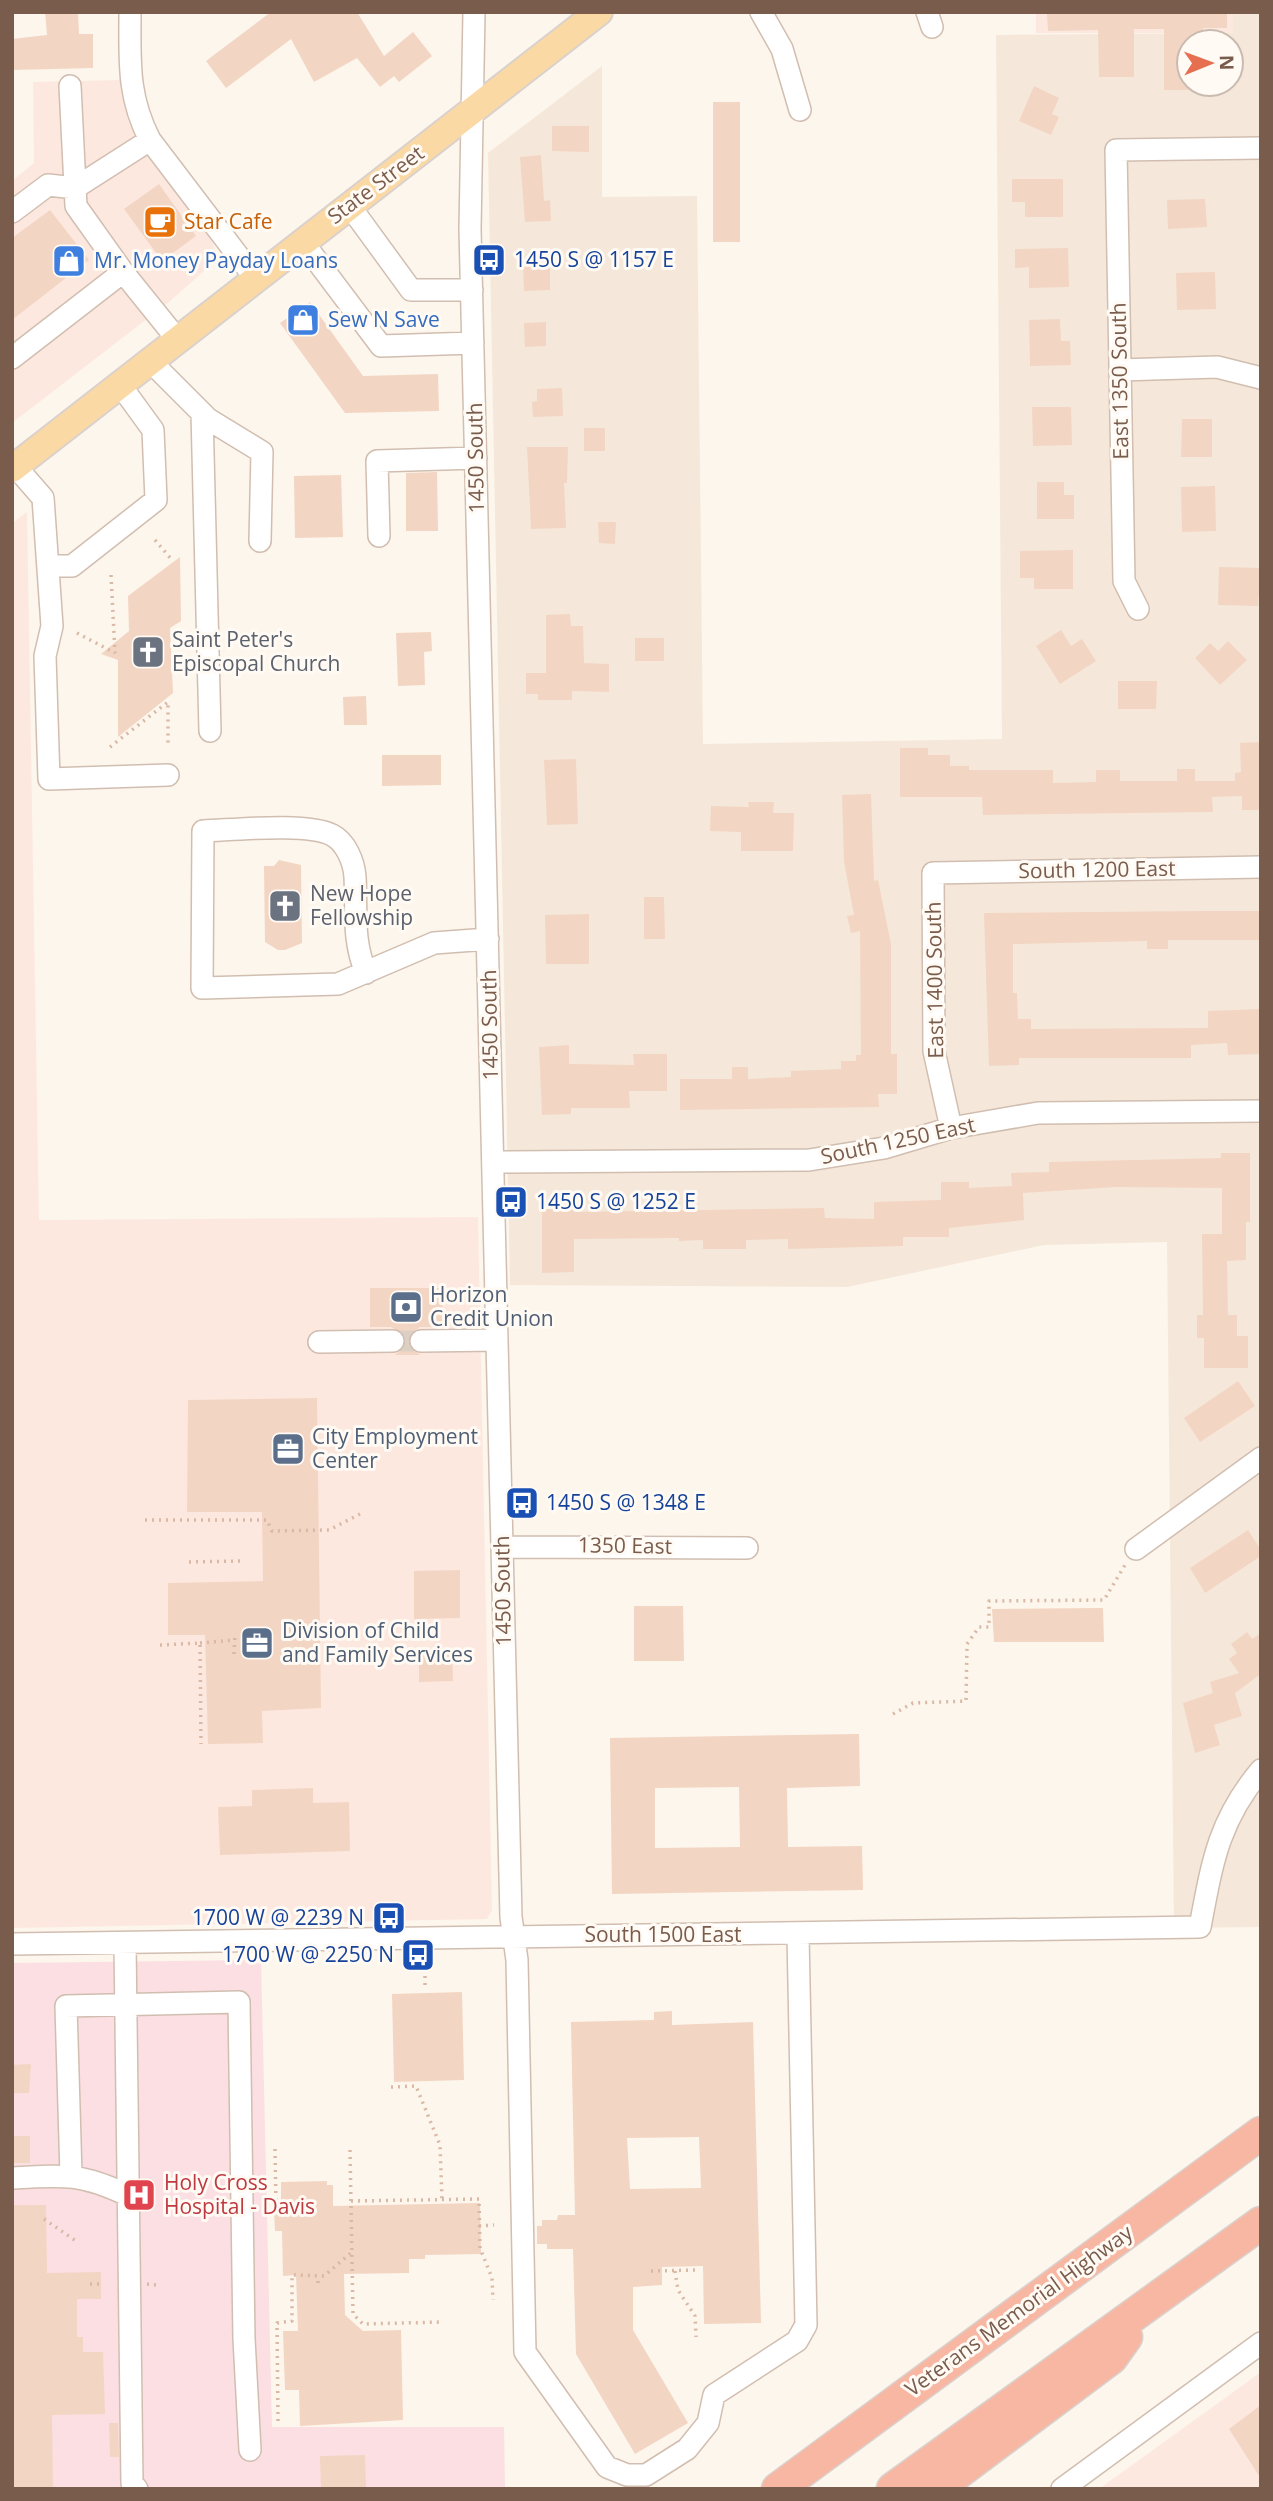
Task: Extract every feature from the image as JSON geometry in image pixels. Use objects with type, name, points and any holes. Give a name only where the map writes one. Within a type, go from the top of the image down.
[{"type":"highway","name":"Veterans Memorial Highway","points":[[778,2489],[1261,2133]]},
{"type":"highway","points":[[893,2489],[1261,2223]]},
{"type":"highway","points":[[936,2489],[1111,2358],[1154,2299]]},
{"type":"main road","name":"State Street","points":[[14,468],[599,12]]},
{"type":"street","points":[[130,12],[130,88],[138,117],[150,140],[255,278]]},
{"type":"street","name":"1450 South","points":[[474,12],[473,343],[512,1937],[517,1960],[525,2352],[607,2467],[626,2476],[646,2475],[687,2449],[708,2423],[714,2395],[797,2341],[806,2325],[798,1935]]},
{"type":"street","points":[[761,12],[782,49],[800,110]]},
{"type":"street","points":[[70,86],[76,206],[123,272],[177,339]]},
{"type":"street","points":[[12,212],[48,186],[75,188],[150,140]]},
{"type":"street","name":"East 1350 South","points":[[1138,609],[1125,581],[1116,150],[1261,148]]},
{"type":"street","points":[[349,205],[411,290],[472,290]]},
{"type":"street","points":[[302,241],[325,276],[381,346],[473,343]]},
{"type":"street","points":[[12,358],[123,272]]},
{"type":"street","points":[[150,361],[202,413],[262,452],[261,541]]},
{"type":"street","points":[[1120,370],[1217,367],[1261,378]]},
{"type":"street","points":[[48,566],[72,566],[156,500],[153,430],[121,386]]},
{"type":"street","points":[[202,413],[210,731]]},
{"type":"street","points":[[379,536],[377,461],[476,458]]},
{"type":"street","points":[[14,468],[43,498],[51,626],[45,656],[49,779],[168,775]]},
{"type":"street","points":[[366,973],[356,948],[355,873],[350,855],[335,836],[316,829],[203,831],[201,988],[327,985],[366,973],[434,943],[488,939]]},
{"type":"street","name":"South 1200 East","points":[[933,873],[1261,867]]},
{"type":"street","name":"East 1400 South","points":[[933,873],[934,1051],[951,1128]]},
{"type":"street","name":"South 1250 East","points":[[493,1162],[809,1160],[884,1148],[951,1128],[1038,1113],[1261,1111]]},
{"type":"street","points":[[421,1341],[497,1340]]},
{"type":"street","points":[[319,1342],[393,1341]]},
{"type":"street","points":[[1136,1549],[1261,1458]]},
{"type":"street","name":"1350 East","points":[[502,1547],[747,1548]]},
{"type":"street","name":"South 1500 East","points":[[12,1944],[798,1935],[1200,1927],[1215,1849],[1238,1797],[1261,1770]]},
{"type":"street","points":[[125,1943],[132,2483],[137,2489]]},
{"type":"street","points":[[71,2175],[65,2006],[239,2002],[244,2339],[250,2450]]},
{"type":"street","points":[[12,2178],[71,2175],[99,2181],[129,2196]]},
{"type":"street","points":[[1062,2489],[1261,2343]]},
{"type":"path","points":[[155,540],[172,560]]},
{"type":"path","points":[[77,633],[114,653],[111,576]]},
{"type":"path","points":[[110,747],[168,702],[168,745]]},
{"type":"path","points":[[145,1520],[267,1520],[272,1531],[329,1530],[360,1514]]},
{"type":"path","points":[[893,1714],[913,1703],[966,1701],[967,1644],[979,1627],[989,1627],[989,1601],[1104,1600],[1136,1549]]},
{"type":"path","points":[[189,1562],[242,1561]]},
{"type":"path","points":[[234,1654],[235,1634]]},
{"type":"path","points":[[160,1645],[235,1640]]},
{"type":"path","points":[[200,1643],[201,1744]]},
{"type":"path","points":[[425,1962],[425,1988]]},
{"type":"path","points":[[391,2087],[416,2086],[440,2145],[442,2199]]},
{"type":"path","points":[[275,2149],[276,2205]]},
{"type":"path","points":[[350,2150],[353,2314],[363,2324],[443,2322]]},
{"type":"path","points":[[351,2201],[479,2199],[480,2248],[492,2278],[493,2300]]},
{"type":"path","points":[[44,2219],[76,2241]]},
{"type":"path","points":[[479,2226],[494,2225]]},
{"type":"path","points":[[278,2421],[277,2323],[292,2321],[292,2275],[324,2276],[352,2252]]},
{"type":"path","points":[[651,2271],[696,2270]]},
{"type":"path","points":[[675,2271],[678,2290],[695,2316],[696,2337]]},
{"type":"path","points":[[318,2276],[318,2283]]},
{"type":"path","points":[[90,2284],[101,2284]]},
{"type":"shaded area","points":[[1036,12],[1233,12],[1233,28],[1175,28],[1175,33],[1036,33]]},
{"type":"shaded area","points":[[1233,12],[1261,12],[1261,1927],[1174,1928],[1167,1242],[1044,1245],[847,1287],[510,1285],[488,153],[602,66],[602,197],[697,196],[703,744],[1002,739],[996,35],[1175,33],[1175,98],[1245,98],[1245,28],[1232,28]]},
{"type":"shaded area","points":[[122,80],[126,112],[137,140],[212,241],[215,250],[213,263],[169,302],[12,423],[12,181],[34,163],[33,82]]},
{"type":"shaded area","points":[[27,512],[39,1220],[478,1217],[492,1910],[487,1919],[12,1928],[12,523]]},
{"type":"shaded area","name":"Holy Cross Hospital - Davis","points":[[261,1960],[272,2427],[504,2427],[505,2489],[12,2489],[12,1963]]},
{"type":"shaded area","points":[[1261,2372],[1261,2489],[1099,2489]]},
{"type":"building","points":[[45,12],[78,12],[79,34],[93,34],[93,68],[12,70],[12,39],[47,35]]},
{"type":"building","points":[[271,12],[357,12],[384,56],[413,32],[432,56],[399,82],[394,76],[380,87],[357,58],[314,82],[291,39],[226,88],[206,61]]},
{"type":"building","points":[[1227,12],[1227,28],[1175,28],[1175,90],[1164,90],[1164,29],[1134,29],[1134,77],[1099,77],[1098,30],[1048,31],[1047,13]]},
{"type":"building","points":[[1034,86],[1059,98],[1052,114],[1059,117],[1051,135],[1019,121]]},
{"type":"building","points":[[713,102],[740,102],[740,242],[713,242]]},
{"type":"building","points":[[552,126],[589,126],[589,152],[552,151]]},
{"type":"building","points":[[541,155],[544,201],[550,200],[551,221],[525,222],[520,157]]},
{"type":"building","points":[[1012,179],[1063,179],[1063,217],[1025,217],[1025,202],[1012,202]]},
{"type":"building","name":"Star Cafe","points":[[159,184],[196,236],[162,261],[124,209]]},
{"type":"building","points":[[1205,199],[1207,227],[1168,229],[1167,200]]},
{"type":"building","points":[[50,210],[89,260],[12,320],[12,238]]},
{"type":"building","points":[[1068,248],[1069,287],[1029,288],[1029,267],[1015,268],[1015,249]]},
{"type":"building","points":[[550,264],[550,290],[524,291],[523,265]]},
{"type":"building","points":[[1215,272],[1216,309],[1177,310],[1176,273]]},
{"type":"building","points":[[310,302],[363,376],[438,374],[439,411],[345,413],[280,323]]},
{"type":"building","points":[[1060,319],[1061,341],[1070,341],[1071,365],[1030,366],[1029,320]]},
{"type":"building","points":[[546,322],[546,346],[525,347],[524,323]]},
{"type":"building","points":[[562,388],[563,416],[533,417],[532,402],[537,401],[537,389]]},
{"type":"building","points":[[1032,407],[1071,407],[1072,445],[1033,446]]},
{"type":"building","points":[[1182,419],[1212,419],[1212,457],[1181,457]]},
{"type":"building","points":[[584,428],[605,428],[605,451],[584,451]]},
{"type":"building","points":[[527,447],[568,447],[567,483],[564,483],[566,528],[531,529]]},
{"type":"building","points":[[437,472],[438,531],[406,531],[406,473]]},
{"type":"building","points":[[341,475],[343,537],[295,538],[294,476]]},
{"type":"building","points":[[1037,482],[1064,482],[1064,495],[1074,495],[1074,519],[1037,519]]},
{"type":"building","points":[[1215,486],[1216,531],[1182,532],[1181,487]]},
{"type":"building","points":[[598,522],[616,522],[615,544],[599,543]]},
{"type":"building","points":[[1073,550],[1073,589],[1034,589],[1034,578],[1020,578],[1020,551]]},
{"type":"building","points":[[180,557],[181,621],[170,628],[173,693],[118,737],[118,660],[101,654],[129,631],[128,596]]},
{"type":"building","points":[[1219,567],[1261,568],[1258,606],[1218,605]]},
{"type":"building","points":[[570,614],[571,626],[583,626],[584,663],[609,664],[609,692],[572,691],[572,700],[538,700],[538,694],[526,694],[526,673],[546,673],[546,615]]},
{"type":"building","points":[[1061,630],[1071,646],[1082,639],[1096,661],[1060,684],[1036,646]]},
{"type":"building","points":[[431,632],[432,651],[424,652],[425,685],[398,686],[396,633]]},
{"type":"building","points":[[635,638],[664,638],[664,661],[635,661]]},
{"type":"building","points":[[1228,641],[1247,660],[1220,685],[1195,658],[1210,643],[1218,651]]},
{"type":"building","points":[[1118,681],[1157,681],[1156,709],[1118,709]]},
{"type":"building","points":[[366,696],[367,725],[344,725],[343,697]]},
{"type":"building","points":[[1261,742],[1261,810],[1242,810],[1242,796],[1212,797],[1213,812],[983,815],[982,797],[900,797],[900,748],[928,748],[928,755],[950,755],[950,766],[969,766],[969,770],[1053,770],[1053,783],[1096,782],[1096,770],[1120,770],[1120,781],[1177,781],[1177,769],[1195,769],[1195,781],[1235,781],[1235,773],[1241,772],[1240,743]]},
{"type":"building","points":[[382,755],[441,755],[441,785],[382,786]]},
{"type":"building","points":[[576,759],[578,824],[547,825],[544,760]]},
{"type":"building","points":[[871,794],[874,881],[878,880],[891,944],[891,1054],[897,1054],[897,1094],[878,1094],[879,1107],[680,1110],[680,1079],[732,1079],[732,1067],[748,1067],[748,1079],[791,1077],[791,1071],[841,1069],[841,1061],[856,1061],[856,1055],[861,1055],[860,931],[851,933],[847,916],[854,915],[844,862],[842,795]]},
{"type":"building","points":[[748,802],[774,802],[773,813],[794,813],[793,851],[741,851],[741,832],[710,831],[711,806],[749,807]]},
{"type":"building","points":[[279,860],[301,865],[302,943],[285,950],[278,950],[265,942],[264,866],[274,866]]},
{"type":"building","points":[[644,897],[664,897],[665,939],[644,939]]},
{"type":"building","points":[[1261,911],[1261,940],[1168,940],[1168,949],[1147,949],[1147,941],[1013,944],[1013,993],[1017,993],[1018,1019],[1031,1019],[1031,1029],[1208,1028],[1208,1011],[1261,1009],[1261,1054],[1228,1055],[1227,1043],[1191,1045],[1191,1058],[1019,1058],[1019,1065],[989,1066],[984,913]]},
{"type":"building","points":[[589,914],[589,964],[546,964],[545,915]]},
{"type":"building","points":[[569,1045],[569,1064],[634,1065],[633,1054],[667,1054],[667,1091],[629,1091],[630,1108],[571,1108],[571,1114],[542,1115],[539,1047]]},
{"type":"building","points":[[1221,1153],[1250,1153],[1250,1222],[1246,1222],[1246,1260],[1227,1261],[1228,1315],[1237,1315],[1237,1336],[1248,1336],[1248,1368],[1204,1368],[1204,1338],[1197,1338],[1197,1315],[1203,1315],[1202,1234],[1222,1234],[1222,1188],[1116,1187],[1023,1193],[1024,1220],[949,1228],[949,1237],[903,1237],[903,1246],[788,1249],[788,1239],[746,1240],[746,1249],[703,1249],[703,1240],[679,1241],[679,1238],[574,1239],[574,1272],[542,1273],[542,1209],[573,1209],[574,1212],[824,1208],[825,1218],[874,1219],[874,1202],[941,1200],[941,1182],[969,1182],[969,1188],[1012,1186],[1011,1173],[1049,1172],[1049,1162],[1221,1158]]},
{"type":"building","name":"Horizon Credit Union","points":[[370,1288],[442,1288],[443,1327],[420,1327],[409,1335],[410,1348],[421,1355],[395,1355],[405,1347],[404,1334],[391,1327],[370,1327]]},
{"type":"building","points":[[1238,1381],[1255,1406],[1200,1442],[1184,1418]]},
{"type":"building","points":[[317,1398],[321,1708],[262,1711],[263,1743],[208,1744],[205,1635],[168,1635],[168,1583],[263,1581],[262,1512],[187,1512],[188,1400]]},
{"type":"building","points":[[1248,1530],[1261,1550],[1261,1556],[1205,1593],[1190,1568]]},
{"type":"building","points":[[460,1570],[460,1618],[414,1619],[414,1571]]},
{"type":"building","points":[[634,1606],[683,1606],[684,1661],[634,1661]]},
{"type":"building","points":[[1103,1608],[1104,1642],[994,1642],[992,1609]]},
{"type":"building","points":[[1247,1632],[1252,1639],[1261,1633],[1261,1674],[1235,1693],[1242,1716],[1214,1725],[1220,1745],[1195,1753],[1183,1703],[1213,1693],[1210,1682],[1239,1673],[1229,1659],[1237,1653],[1231,1644]]},
{"type":"building","points":[[452,1650],[453,1681],[419,1682],[419,1651]]},
{"type":"building","points":[[859,1734],[860,1786],[787,1788],[788,1847],[862,1846],[863,1890],[612,1894],[610,1738]],"holes":[[[739,1787],[740,1847],[655,1848],[655,1788]]]},
{"type":"building","points":[[313,1788],[313,1803],[349,1802],[350,1851],[220,1855],[218,1807],[252,1806],[252,1790]]},
{"type":"building","points":[[462,1992],[464,2080],[394,2082],[392,1994]]},
{"type":"building","points":[[672,2011],[672,2025],[753,2022],[761,2323],[704,2324],[703,2266],[662,2267],[662,2285],[633,2287],[633,2330],[688,2423],[635,2454],[576,2354],[573,2249],[547,2249],[547,2244],[537,2244],[537,2226],[542,2226],[542,2220],[557,2220],[558,2215],[575,2215],[571,2022],[654,2020],[654,2012]],"holes":[[[699,2137],[701,2188],[630,2189],[627,2138]]]},
{"type":"building","points":[[31,2064],[29,2093],[12,2093],[12,2065]]},
{"type":"building","points":[[12,2136],[30,2136],[30,2163],[12,2163]]},
{"type":"building","points":[[327,2181],[327,2185],[333,2185],[333,2206],[480,2203],[481,2254],[425,2255],[425,2259],[409,2259],[409,2273],[344,2274],[345,2315],[363,2331],[401,2330],[403,2420],[300,2426],[299,2390],[285,2390],[283,2331],[298,2331],[296,2275],[283,2276],[282,2231],[275,2231],[274,2210],[281,2210],[281,2182]]},
{"type":"building","points":[[12,2205],[46,2205],[47,2273],[101,2272],[101,2299],[77,2299],[77,2337],[83,2337],[83,2352],[103,2352],[105,2414],[52,2415],[53,2489],[12,2489]]},
{"type":"building","points":[[1261,2405],[1261,2479],[1229,2429]]},
{"type":"building","points":[[109,2423],[118,2423],[119,2457],[110,2457]]},
{"type":"building","points":[[365,2455],[366,2487],[321,2488],[320,2456]]},
{"type":"tunnel","points":[[393,1341],[421,1341]]},
{"type":"place","name":"Star Cafe","points":[[160,222]]},
{"type":"place","name":"1450 S @ 1157 E","points":[[489,260]]},
{"type":"place","name":"Mr. Money Payday Loans","points":[[69,261]]},
{"type":"place","name":"Sew N Save","points":[[303,320]]},
{"type":"place","name":"Saint Peter's Episcopal Church","points":[[148,652]]},
{"type":"place","name":"New Hope Fellowship","points":[[285,906]]},
{"type":"place","name":"1450 S @ 1252 E","points":[[511,1202]]},
{"type":"place","name":"Horizon Credit Union","points":[[406,1307]]},
{"type":"place","name":"City Employment Center","points":[[288,1449]]},
{"type":"place","name":"1450 S @ 1348 E","points":[[522,1503]]},
{"type":"place","name":"Division of Child and Family Services","points":[[257,1643]]},
{"type":"place","name":"1700 W @ 2239 N","points":[[389,1918]]},
{"type":"place","name":"1700 W @ 2250 N","points":[[418,1955]]},
{"type":"place","name":"Holy Cross Hospital - Davis","points":[[139,2195]]}]
